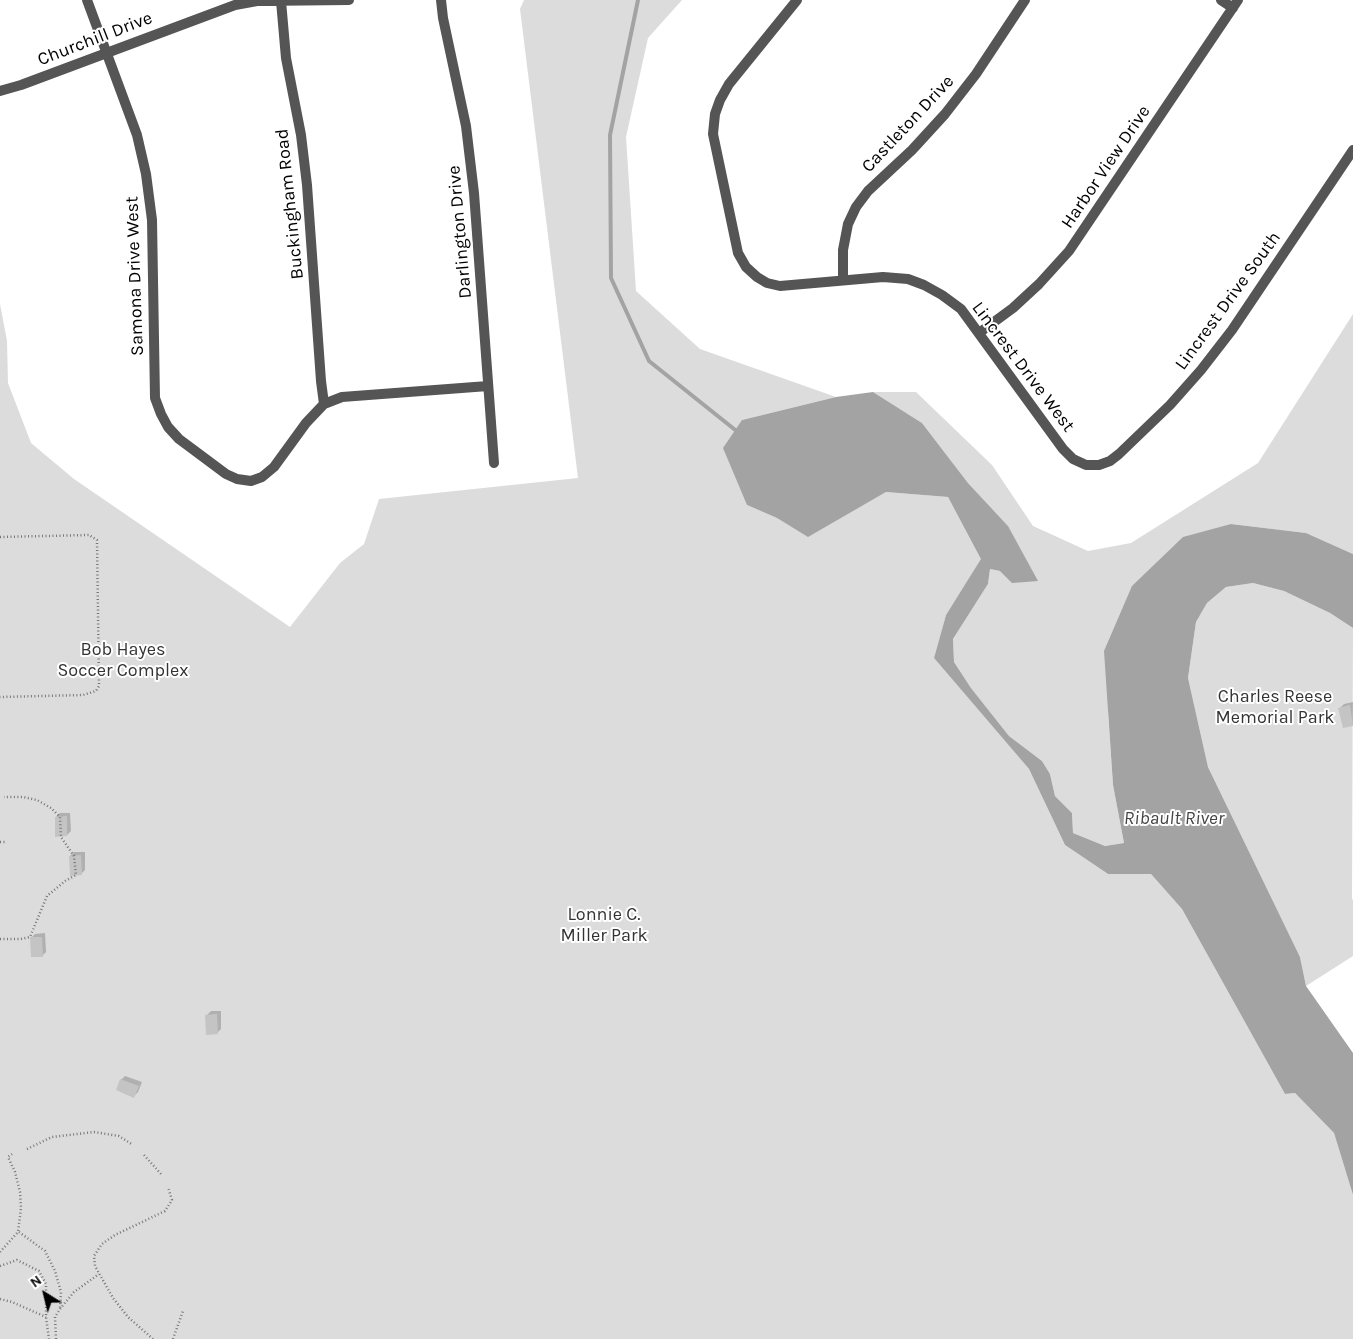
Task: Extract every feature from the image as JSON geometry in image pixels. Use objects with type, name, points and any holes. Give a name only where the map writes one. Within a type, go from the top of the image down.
[{"type":"street","name":"Samona Drive West","points":[[87,0],[137,135],[146,174],[152,220],[155,398],[168,427],[179,439],[226,474],[237,479],[250,481],[262,477],[274,466],[306,422],[324,404]]},
{"type":"street","name":"Churchill Drive","points":[[0,90],[21,85],[235,5],[257,1],[349,0]]},
{"type":"street","name":"Darlington Drive","points":[[441,0],[443,18],[466,126],[473,183],[494,463]]},
{"type":"street","name":"Lincrest Drive West","points":[[797,0],[729,84],[714,114],[713,134],[738,253],[746,267],[757,278],[780,286],[883,277],[908,279],[942,295],[960,310],[979,333],[1064,449],[1073,459],[1086,464]]},
{"type":"street","name":"Castleton Drive","points":[[843,280],[843,250],[848,224],[856,207],[868,191],[912,150],[945,114],[976,74],[1025,0]]},
{"type":"street","points":[[1221,0],[1235,4]]},
{"type":"street","name":"Buckingham Road","points":[[281,2],[286,58],[301,135],[308,184],[324,404]]},
{"type":"street","name":"Harbor View Drive","points":[[979,333],[1012,308],[1039,284],[1069,251],[1235,4]]},
{"type":"street","name":"Lincrest Drive South","points":[[1086,464],[1100,465],[1110,461],[1119,454],[1170,405],[1200,370],[1232,330],[1353,150]]},
{"type":"street","points":[[324,404],[342,397],[488,386]]},
{"type":"path","points":[[0,537],[88,536],[97,540],[99,686],[96,691],[83,696],[0,697]]},
{"type":"path","points":[[0,939],[30,937],[47,896],[65,881],[76,875],[74,856],[61,837],[60,817],[51,808],[37,800],[23,797],[4,797]]},
{"type":"path","points":[[0,842],[7,842]]},
{"type":"path","points":[[27,1149],[52,1137],[94,1132],[118,1136],[133,1145]]},
{"type":"path","points":[[0,1252],[18,1232],[21,1208],[20,1192],[15,1172],[8,1157],[12,1154]]},
{"type":"path","points":[[144,1155],[161,1174]]},
{"type":"path","points":[[153,1339],[128,1317],[113,1298],[95,1266],[94,1256],[102,1244],[115,1235],[165,1211],[172,1200],[168,1186]]},
{"type":"path","points":[[18,1232],[45,1251],[55,1271],[61,1292],[60,1309]]},
{"type":"path","points":[[0,1266],[17,1260],[39,1271],[46,1284],[46,1317],[49,1339]]},
{"type":"path","points":[[56,1339],[55,1317],[60,1309],[74,1292],[99,1274]]},
{"type":"path","points":[[0,1299],[12,1302],[46,1317]]},
{"type":"path","points":[[173,1339],[183,1311]]},
{"type":"green space","name":"Lonnie C. Miller Park","points":[[524,0],[682,0],[648,38],[626,137],[636,291],[700,349],[836,397],[742,420],[747,505],[777,518],[808,536],[886,492],[948,497],[982,559],[946,615],[934,658],[1029,769],[1065,845],[1108,874],[1151,874],[1182,909],[1285,1094],[1295,1093],[1334,1133],[1353,1195],[1353,1339],[0,1339],[0,304],[7,341],[8,383],[31,443],[74,479],[290,627],[340,563],[364,544],[379,499],[578,478],[520,9]]},
{"type":"green space","points":[[1353,314],[1353,554],[1306,533],[1231,524],[1108,713],[1113,785],[1124,843],[1105,846],[1073,833],[1072,813],[1055,796],[1050,774],[1042,761],[1009,736],[971,688],[954,662],[953,639],[988,584],[990,569],[1000,571],[1008,526],[968,483],[922,423],[873,392],[916,392],[992,465],[1033,526],[1088,551],[1131,543],[1258,463]]},
{"type":"green space","name":"Charles Reese Memorial Park","points":[[1253,583],[1284,591],[1330,613],[1353,628],[1353,956],[1306,986],[1300,957],[1208,767],[1188,678],[1196,622],[1207,603],[1226,587]]},
{"type":"water","name":"Ribault River","points":[[873,392],[922,423],[968,483],[1008,526],[1038,581],[1012,583],[1000,571],[990,569],[988,584],[953,639],[954,662],[971,688],[1009,736],[1042,761],[1050,774],[1055,796],[1072,813],[1073,833],[1105,846],[1124,843],[1113,785],[1104,651],[1132,586],[1183,537],[1231,524],[1306,533],[1353,554],[1353,628],[1330,613],[1284,591],[1253,583],[1226,587],[1207,603],[1196,622],[1188,678],[1208,767],[1300,957],[1306,986],[1353,1053],[1353,1195],[1334,1133],[1295,1093],[1285,1094],[1182,909],[1151,874],[1108,874],[1065,845],[1029,769],[934,658],[946,615],[981,559],[948,497],[886,492],[808,537],[777,518],[747,505],[723,448],[742,420],[836,397]]},
{"type":"building","points":[[1350,705],[1353,726],[1343,728],[1338,708]]},
{"type":"building","points":[[67,816],[67,836],[55,837],[55,817]]},
{"type":"building","points":[[81,855],[82,875],[70,876],[69,856]]},
{"type":"building","points":[[30,937],[42,937],[43,957],[31,957]]},
{"type":"building","points":[[217,1014],[218,1034],[206,1035],[205,1015]]},
{"type":"building","points":[[120,1079],[139,1086],[134,1098],[116,1090]]},
{"type":"waterway","points":[[638,0],[610,135],[611,278],[649,361],[739,433]]},
{"type":"park label","name":"Bob Hayes Soccer Complex","points":[[123,660]]}]
